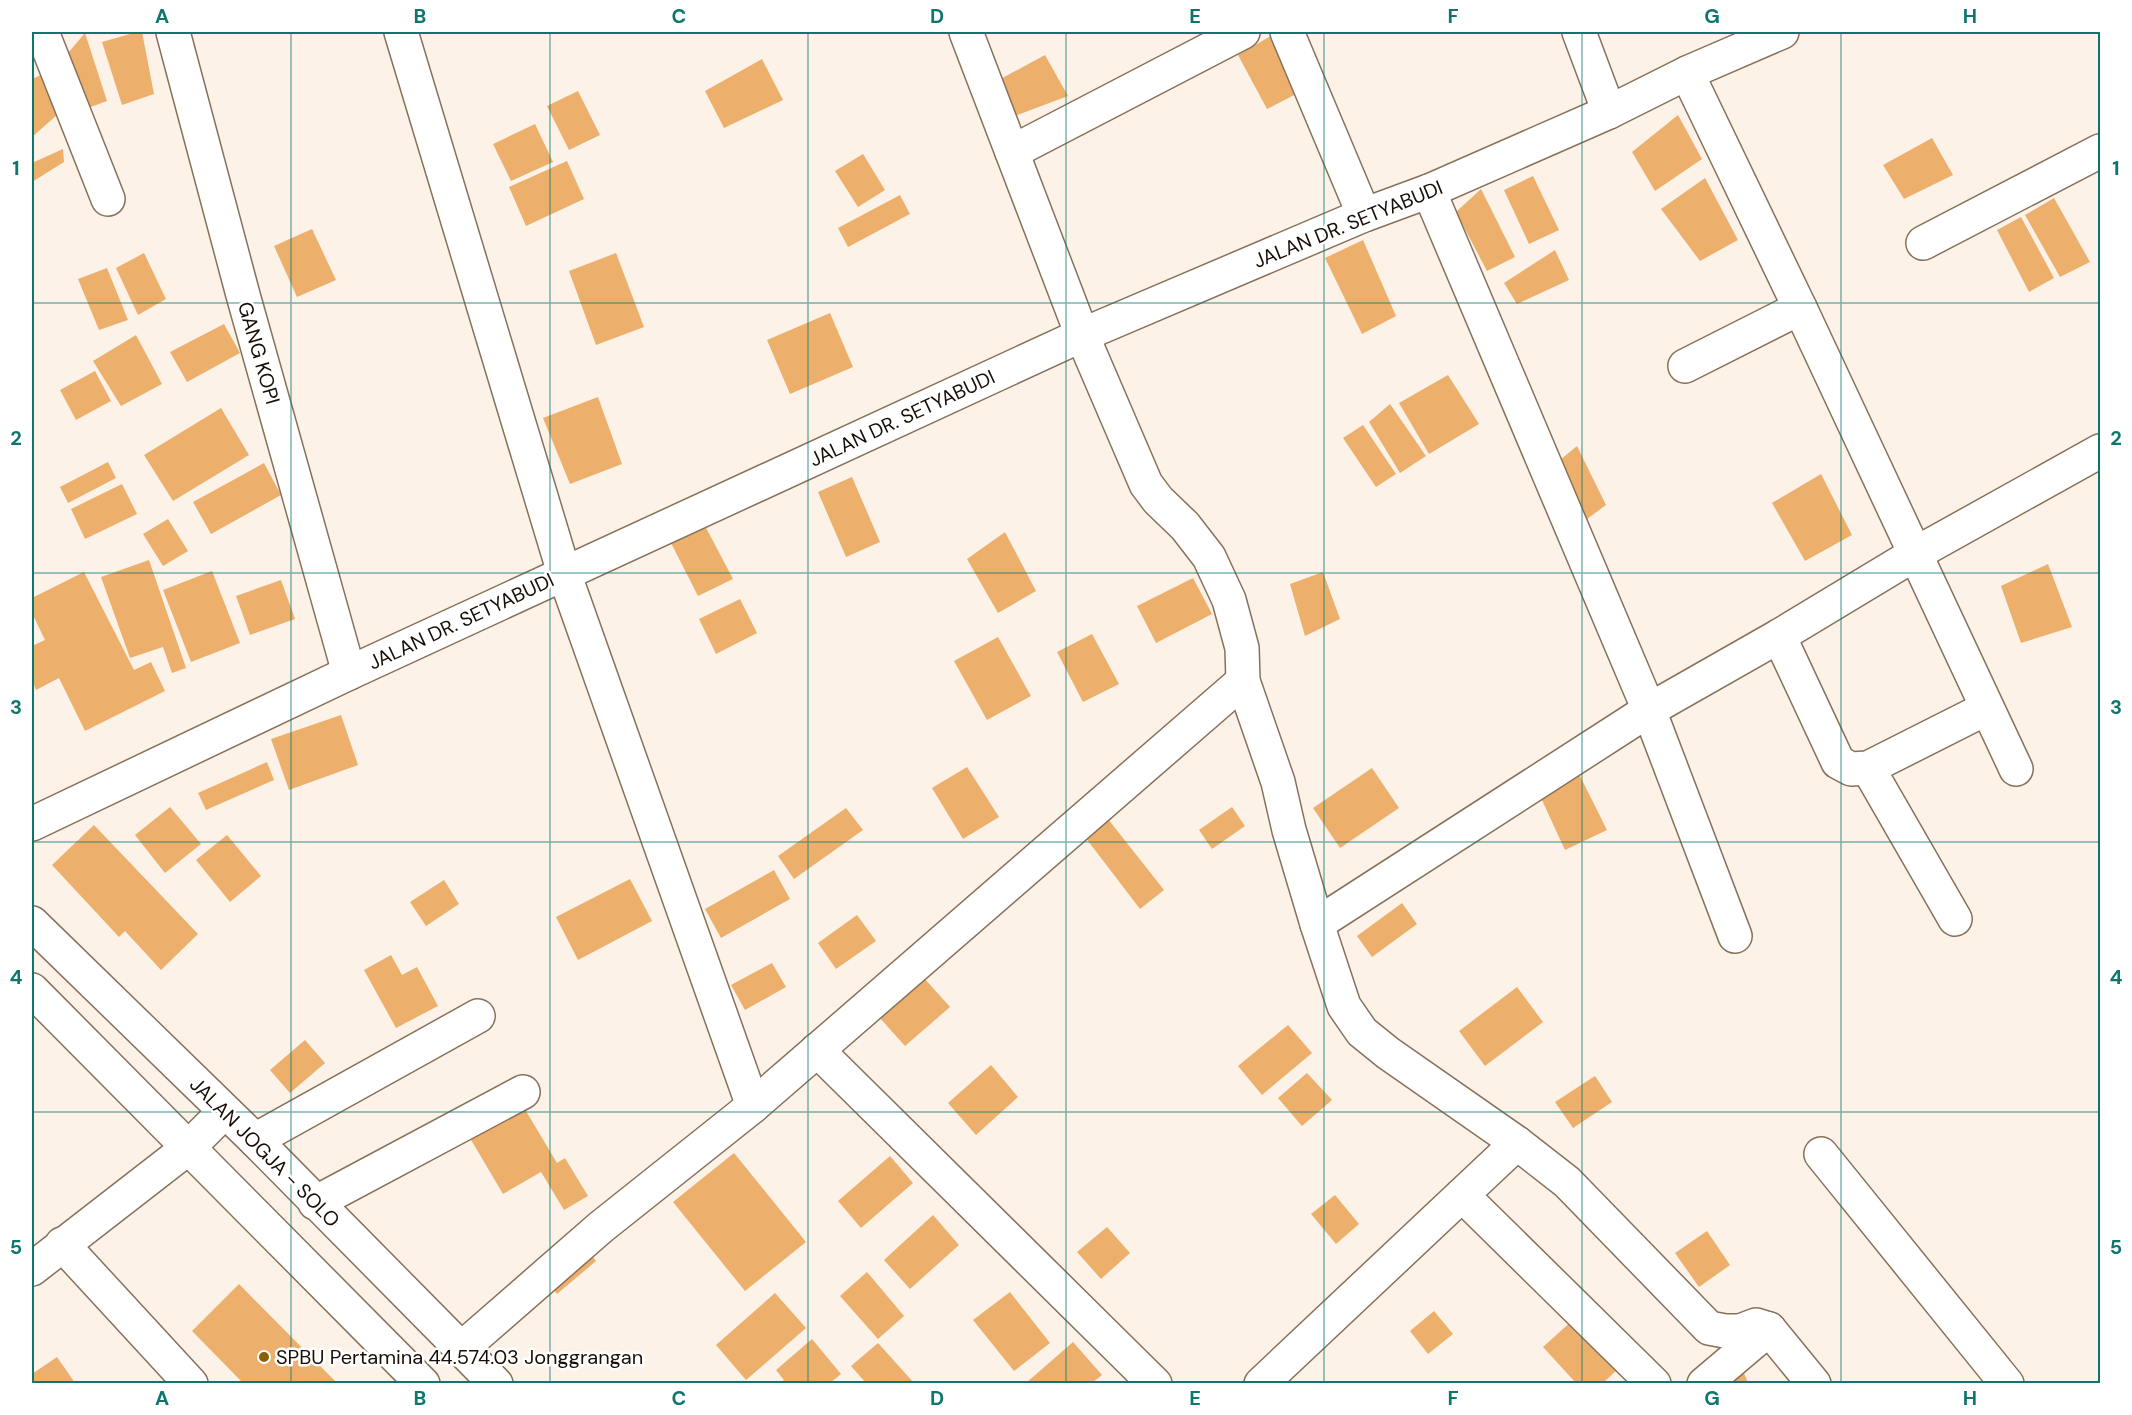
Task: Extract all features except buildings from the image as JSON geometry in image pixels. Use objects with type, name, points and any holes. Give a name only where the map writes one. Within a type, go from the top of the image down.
[{"type":"main road","points":[[42,32],[108,199]]},
{"type":"main road","name":"GANG KOPI","points":[[173,32],[240,284],[349,673]]},
{"type":"main road","points":[[400,32],[564,573],[753,1106]]},
{"type":"main road","points":[[966,32],[1082,335],[1146,484],[1158,500],[1185,526],[1209,557],[1229,600],[1242,648],[1243,681],[1278,782],[1289,830],[1344,1006],[1362,1032],[1388,1053],[1517,1143],[1567,1182],[1709,1328],[1740,1331],[1756,1325],[1769,1329],[1814,1383]]},
{"type":"main road","points":[[1012,152],[1243,32]]},
{"type":"main road","points":[[1287,32],[1364,215]]},
{"type":"main road","points":[[1579,32],[1609,112]]},
{"type":"main road","name":"JALAN DR. SETYABUDI","points":[[32,824],[349,673],[1082,335],[1364,215],[1429,191],[1609,112],[1687,73],[1782,32]]},
{"type":"main road","points":[[1687,73],[2016,769]]},
{"type":"main road","points":[[1923,243],[2100,151]]},
{"type":"main road","points":[[1429,191],[1649,710],[1735,936]]},
{"type":"main road","points":[[1685,366],[1800,308]]},
{"type":"main road","points":[[1317,924],[1649,710],[1779,636],[1915,554],[2100,451]]},
{"type":"main road","points":[[1779,636],[1838,762],[1851,769],[1868,768],[1987,708]]},
{"type":"main road","points":[[460,1349],[601,1227],[753,1106],[1243,681]]},
{"type":"main road","points":[[1868,768],[1955,920]]},
{"type":"main road","name":"JALAN JOGJA - SOLO","points":[[32,923],[255,1140],[496,1383]]},
{"type":"main road","points":[[32,990],[423,1383]]},
{"type":"main road","points":[[255,1140],[478,1016]]},
{"type":"main road","points":[[817,1050],[1155,1383]]},
{"type":"main road","points":[[315,1203],[524,1092]]},
{"type":"main road","points":[[32,1269],[188,1148],[224,1112]]},
{"type":"main road","points":[[1261,1383],[1517,1143]]},
{"type":"main road","points":[[1821,1154],[2007,1383]]},
{"type":"main road","points":[[1462,1195],[1654,1383]]},
{"type":"main road","points":[[62,1244],[191,1383]]},
{"type":"main road","points":[[1704,1383],[1769,1329]]},
{"type":"place","name":"SPBU Pertamina 44.574.03 Jonggrangan","points":[[264,1357]]}]
